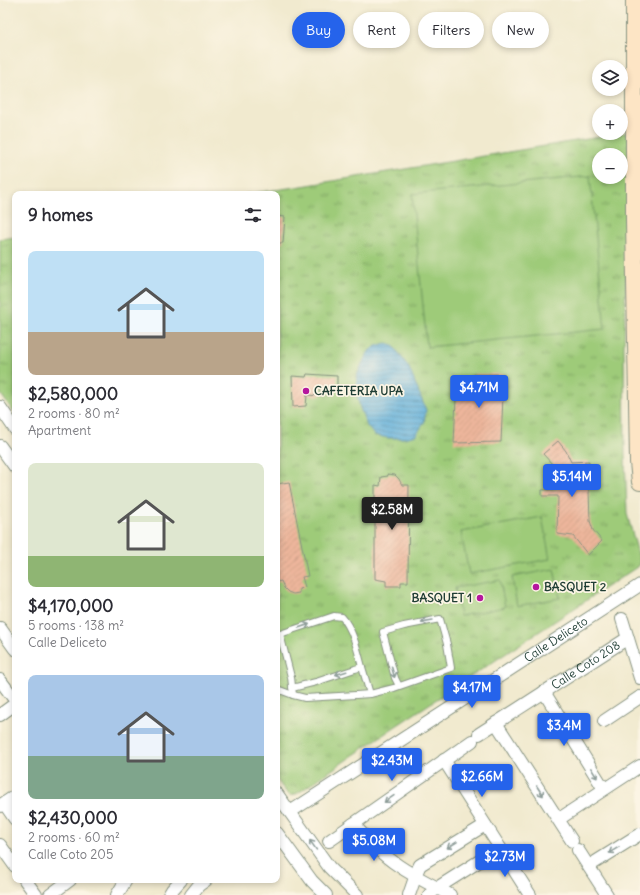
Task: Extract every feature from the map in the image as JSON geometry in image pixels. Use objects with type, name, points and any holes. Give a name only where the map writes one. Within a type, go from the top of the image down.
[{"type":"street","points":[[634,0],[634,219],[638,462],[640,482]]},
{"type":"street","points":[[0,408],[12,425]]},
{"type":"street","points":[[2,450],[12,463]]},
{"type":"street","name":"Calle Deliceto","points":[[290,812],[640,585]]},
{"type":"street","name":"Calle Coto 208","points":[[622,619],[637,660],[640,678]]},
{"type":"street","points":[[0,628],[11,635]]},
{"type":"street","name":"Calle Coto 208","points":[[328,841],[496,722],[628,638]]},
{"type":"street","points":[[0,680],[12,696]]},
{"type":"street","name":"Calle Coto 208","points":[[544,692],[604,789]]},
{"type":"street","points":[[604,721],[640,697]]},
{"type":"street","points":[[0,715],[12,706]]},
{"type":"street","points":[[496,722],[607,895]]},
{"type":"street","points":[[444,760],[530,895]]},
{"type":"street","points":[[558,820],[640,766]]},
{"type":"street","points":[[12,798],[2,805],[12,816]]},
{"type":"street","points":[[280,798],[329,867],[357,895]]},
{"type":"street","points":[[353,824],[367,839],[398,866],[416,876],[433,891],[450,895]]},
{"type":"street","points":[[409,895],[420,865],[485,825]]},
{"type":"street","points":[[589,866],[640,834]]},
{"type":"street","points":[[0,845],[12,862]]},
{"type":"street","points":[[282,847],[326,895]]},
{"type":"street","points":[[433,891],[500,848]]},
{"type":"street","points":[[312,881],[329,867]]},
{"type":"street","points":[[27,883],[36,895]]},
{"type":"street","points":[[50,895],[64,883]]},
{"type":"street","points":[[116,895],[124,883]]},
{"type":"street","points":[[169,895],[178,883]]},
{"type":"street","points":[[191,895],[202,883]]},
{"type":"lane","points":[[293,695],[291,677],[280,634],[334,616],[342,617],[347,623],[370,694]]},
{"type":"lane","points":[[280,690],[305,698],[370,694],[399,686],[451,668],[447,644],[440,619],[383,632],[395,678],[399,686]]},
{"type":"lane","points":[[292,688],[362,667]]},
{"type":"green space","points":[[628,132],[630,132],[624,347],[625,456],[627,514],[640,565],[396,726],[298,793],[291,796],[280,784],[280,191],[267,191],[592,138],[592,140],[628,140]]},
{"type":"green space","points":[[590,176],[605,329],[427,347],[412,194]]},
{"type":"green space","points":[[12,237],[12,410],[0,393],[0,239]]},
{"type":"green space","points":[[542,517],[550,559],[469,574],[461,532]]},
{"type":"green space","name":"BASQUET 2","points":[[554,569],[560,598],[517,606],[512,577]]},
{"type":"green space","name":"BASQUET 1","points":[[500,580],[505,607],[460,616],[455,588]]},
{"type":"water","points":[[386,343],[393,345],[409,368],[426,410],[424,423],[416,435],[404,438],[388,438],[374,435],[367,426],[360,408],[356,390],[357,375],[369,351],[376,346]]},
{"type":"building","points":[[280,216],[285,217],[283,243],[280,243]]},
{"type":"building","name":"CAFETERIA UPA","points":[[307,374],[337,376],[337,387],[319,387],[321,396],[307,395],[306,406],[293,407],[292,376],[306,377]]},
{"type":"building","points":[[474,374],[504,374],[501,442],[454,443],[456,398],[454,381],[473,381]]},
{"type":"building","points":[[558,441],[566,451],[571,462],[589,461],[588,489],[590,521],[593,530],[602,541],[588,555],[573,536],[557,534],[558,496],[542,496],[542,490],[558,489],[558,480],[553,465],[543,454]]},
{"type":"building","points":[[387,474],[395,475],[402,485],[409,485],[408,582],[401,582],[401,586],[386,586],[386,581],[375,579],[375,485],[380,486],[381,477],[388,476]]},
{"type":"building","points":[[289,482],[308,576],[302,577],[305,587],[299,589],[299,593],[293,594],[288,592],[280,581],[280,484]]},
{"type":"place","name":"CAFETERIA UPA","points":[[306,391]]},
{"type":"place","name":"BASQUET 2","points":[[536,587]]},
{"type":"place","name":"BASQUET 1","points":[[480,598]]}]
